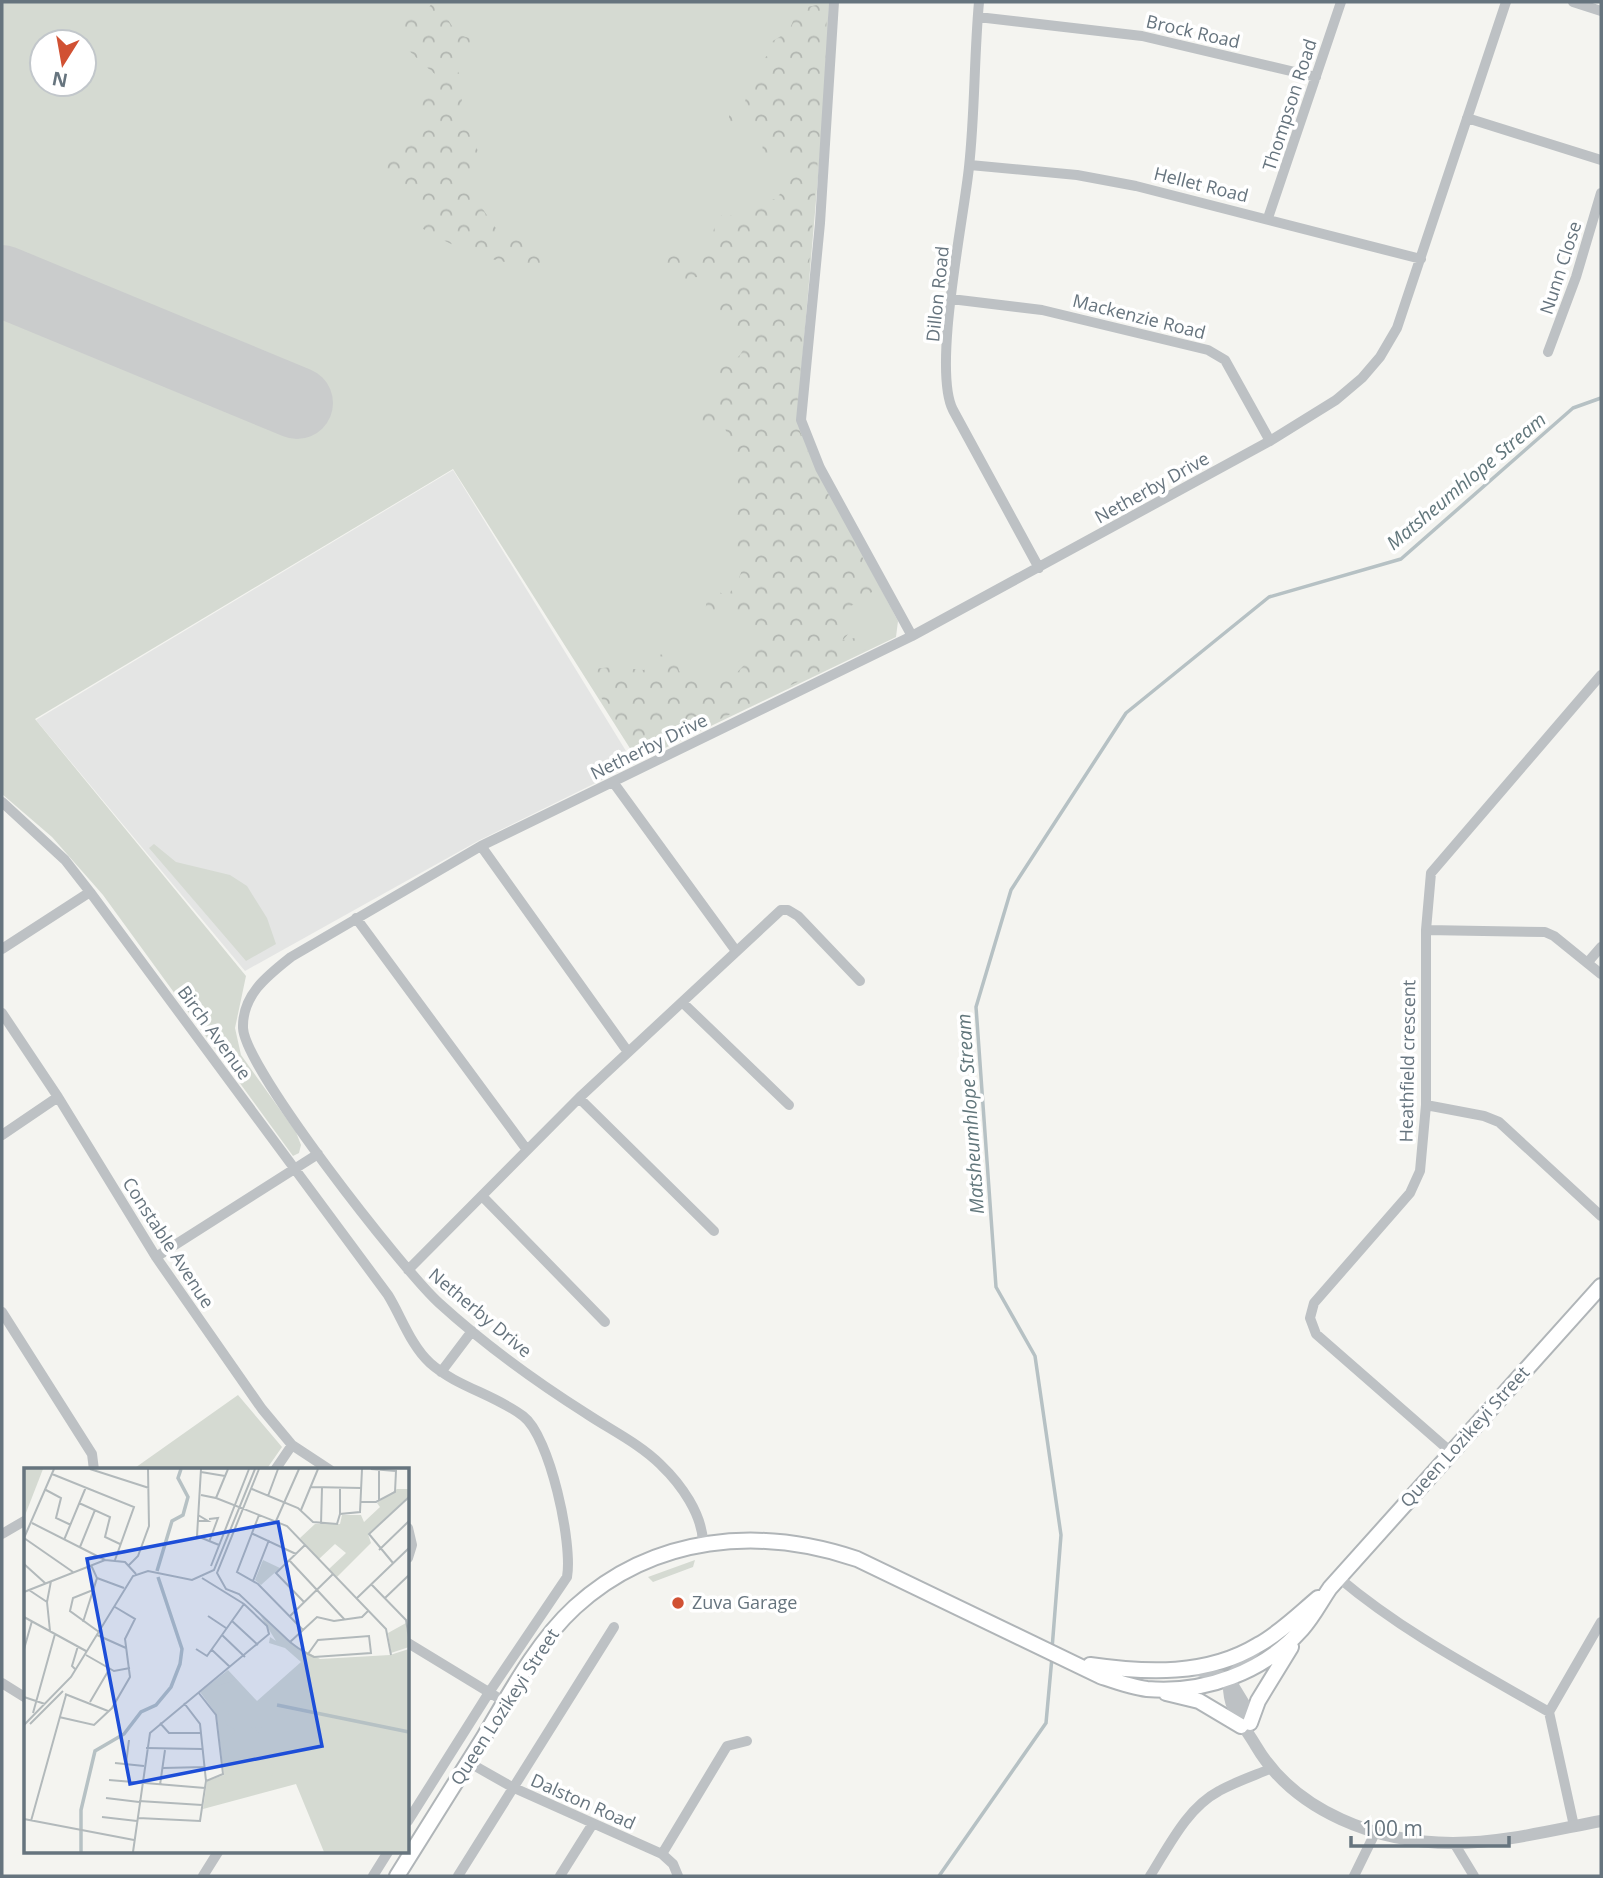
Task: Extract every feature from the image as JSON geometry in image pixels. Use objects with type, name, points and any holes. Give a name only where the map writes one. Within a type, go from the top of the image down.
[{"type":"main road","name":"Queen Lozikeyi Street","points":[[397,1876],[505,1702],[555,1628],[591,1594],[631,1568],[658,1555],[703,1542],[750,1539],[821,1547],[901,1579],[1100,1676],[1147,1689],[1174,1688],[1229,1679],[1278,1651],[1303,1628],[1334,1583],[1601,1286]]},
{"type":"main road","name":"Queen Lozikeyi Street","points":[[1072,1662],[1132,1671],[1214,1664],[1258,1646],[1334,1583]]},
{"type":"main road","points":[[1147,1689],[1199,1701],[1247,1728],[1274,1672],[1303,1628]]},
{"type":"street","points":[[834,2],[820,223],[801,421],[820,468],[912,636]]},
{"type":"street","name":"Dillon Road","points":[[979,2],[970,165],[951,299],[947,396],[1039,568]]},
{"type":"street","name":"Thompson Road","points":[[1268,218],[1341,2]]},
{"type":"street","name":"Netherby Drive","points":[[703,1542],[703,1527],[695,1511],[661,1465],[537,1381],[472,1331],[438,1302],[408,1270],[318,1154],[254,1060],[245,1039],[244,1017],[257,985],[290,957],[481,846],[912,636],[1270,441],[1336,400],[1380,357],[1397,328],[1506,2]]},
{"type":"street","points":[[1573,2],[1601,11]]},
{"type":"street","name":"Brock Road","points":[[978,17],[1142,36],[1316,76]]},
{"type":"street","points":[[1467,118],[1601,160]]},
{"type":"street","name":"Hellet Road","points":[[970,165],[1077,175],[1136,186],[1421,259]]},
{"type":"street","name":"Nunn Close","points":[[1548,352],[1576,277],[1601,193]]},
{"type":"street","name":"Mackenzie Road","points":[[951,299],[1042,310],[1208,350],[1225,360],[1270,441]]},
{"type":"street","name":"Heathfield crescent","points":[[1451,1452],[1317,1334],[1310,1318],[1314,1303],[1416,1182],[1426,1105],[1426,930],[1431,873],[1601,676]]},
{"type":"street","points":[[613,782],[736,951]]},
{"type":"street","name":"Birch Avenue","points":[[2,802],[65,860],[90,892],[388,1295],[416,1346],[441,1372],[526,1418],[545,1453],[568,1542],[570,1561],[567,1577],[490,1691],[410,1818]]},
{"type":"street","points":[[481,846],[628,1052]]},
{"type":"street","points":[[2,949],[90,892]]},
{"type":"street","points":[[408,1270],[579,1098],[736,951],[785,909],[798,916],[860,981]]},
{"type":"street","points":[[356,918],[527,1150]]},
{"type":"street","points":[[1426,930],[1545,932],[1554,936],[1601,974]]},
{"type":"street","points":[[1588,962],[1601,947]]},
{"type":"street","points":[[683,1003],[789,1105]]},
{"type":"street","name":"Constable Avenue","points":[[2,1013],[58,1097],[156,1257],[262,1409],[292,1445],[327,1468]]},
{"type":"street","points":[[2,1135],[58,1097]]},
{"type":"street","points":[[579,1098],[714,1231]]},
{"type":"street","points":[[1426,1105],[1484,1116],[1499,1122],[1601,1216]]},
{"type":"street","points":[[156,1257],[318,1154]]},
{"type":"street","points":[[483,1196],[605,1322]]},
{"type":"street","points":[[2,1312],[82,1435],[92,1454],[94,1468]]},
{"type":"street","points":[[441,1372],[472,1331]]},
{"type":"street","points":[[276,1468],[292,1445]]},
{"type":"street","points":[[2,1534],[24,1521]]},
{"type":"street","points":[[1334,1583],[1413,1634],[1549,1712]]},
{"type":"street","points":[[1574,1826],[1549,1712],[1601,1622]]},
{"type":"street","points":[[458,1876],[614,1627]]},
{"type":"street","points":[[410,1644],[505,1702]]},
{"type":"street","points":[[1258,1646],[1229,1679],[1229,1700],[1270,1769],[1300,1796],[1326,1813],[1376,1831],[1454,1843],[1511,1838],[1601,1821]]},
{"type":"street","points":[[1191,1668],[1229,1679]]},
{"type":"street","points":[[2,1683],[24,1698]]},
{"type":"street","points":[[678,1876],[673,1864],[662,1854],[727,1746],[747,1741]]},
{"type":"street","name":"Dalston Road","points":[[468,1762],[512,1787],[592,1825],[662,1854]]},
{"type":"street","points":[[1150,1876],[1181,1826],[1198,1807],[1217,1792],[1270,1769]]},
{"type":"street","points":[[560,1876],[592,1825]]},
{"type":"street","points":[[1354,1876],[1376,1831]]},
{"type":"street","points":[[1454,1843],[1474,1876]]},
{"type":"street","points":[[203,1876],[217,1854]]},
{"type":"street","points":[[373,1876],[387,1854]]},
{"type":"shaded area","points":[[453,470],[634,764],[478,841],[245,971],[36,720]]},
{"type":"green space","points":[[2,2],[829,2],[827,73],[797,421],[817,469],[898,621],[896,637],[638,761],[453,469],[35,719],[246,976],[235,1028],[241,1055],[296,1132],[301,1145],[299,1153],[293,1156],[103,895],[52,837],[2,794]]},
{"type":"green space","points":[[433,2],[450,2],[445,15],[457,34],[472,39],[457,70],[464,82],[460,115],[483,161],[475,178],[473,195],[502,237],[534,244],[544,251],[544,267],[527,266],[479,255],[420,227],[416,198],[386,169],[395,152],[418,123],[419,101],[436,75],[402,42],[392,17],[422,16]]},
{"type":"green space","points":[[827,5],[825,73],[796,421],[815,469],[873,577],[872,592],[848,608],[851,614],[847,622],[849,633],[843,640],[861,637],[868,645],[866,649],[639,758],[584,670],[612,667],[644,670],[658,655],[675,653],[679,671],[702,683],[712,684],[729,679],[753,654],[751,633],[739,611],[732,610],[721,616],[705,611],[708,594],[717,591],[727,596],[736,585],[745,563],[733,542],[736,523],[730,505],[739,494],[733,444],[725,429],[704,428],[697,423],[702,402],[719,388],[718,373],[722,364],[738,357],[743,351],[745,341],[733,332],[734,323],[715,311],[712,300],[719,289],[715,284],[701,277],[679,281],[670,275],[665,261],[678,252],[695,255],[707,252],[717,219],[725,213],[746,222],[760,201],[776,199],[794,176],[783,158],[775,160],[762,157],[763,138],[754,125],[743,129],[729,128],[729,113],[744,105],[747,94],[756,85],[755,64],[767,56],[768,44],[789,31],[798,9]]},
{"type":"green space","points":[[154,844],[176,862],[230,875],[247,886],[267,918],[276,944],[246,961],[149,848]]},
{"type":"green space","points":[[238,1395],[282,1447],[267,1468],[135,1468]]},
{"type":"green space","points":[[695,1560],[693,1567],[653,1582],[648,1577]]},
{"type":"waterway","name":"Matsheumhlope Stream","points":[[1052,1649],[1061,1535],[1035,1356],[996,1287],[976,1007],[1011,890],[1126,713],[1269,597],[1401,559],[1573,408],[1601,398]]},
{"type":"waterway","name":"Matsheumhlope Stream","points":[[939,1876],[1046,1723],[1052,1657]]},
{"type":"runway","points":[[2,281],[297,403]]},
{"type":"place","name":"Zuva Garage","points":[[678,1603]]}]
